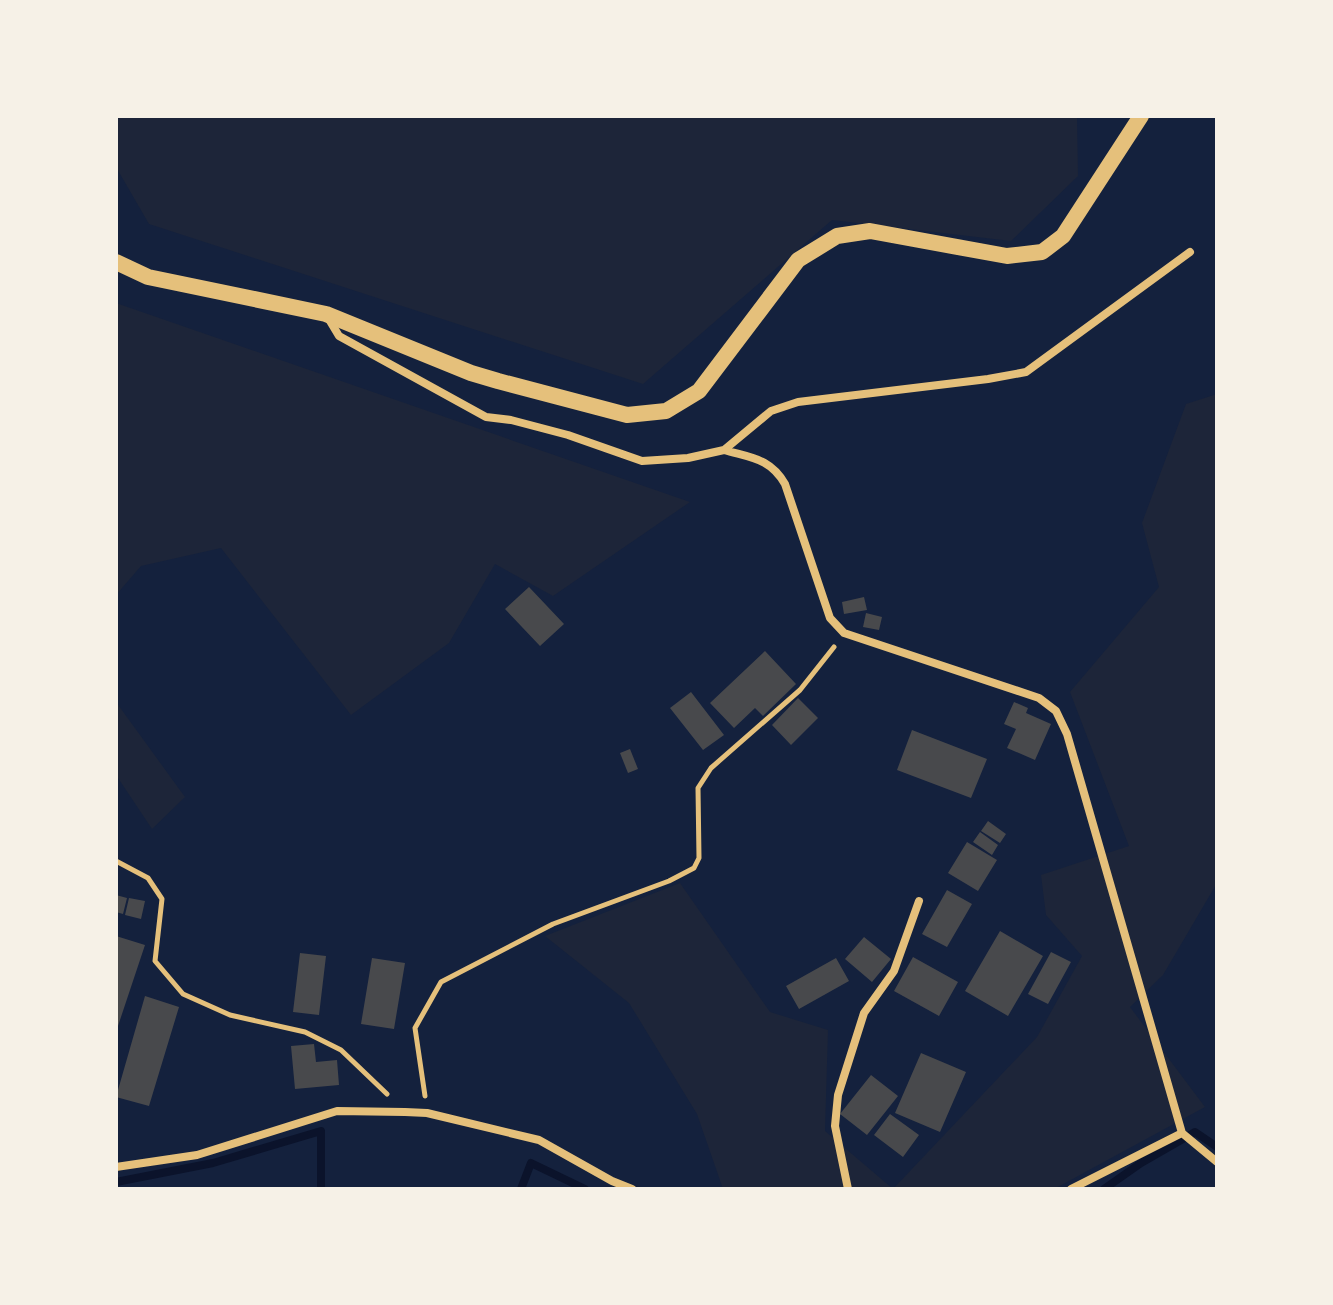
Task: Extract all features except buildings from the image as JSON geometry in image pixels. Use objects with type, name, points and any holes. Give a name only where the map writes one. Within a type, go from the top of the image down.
[{"type":"main road","points":[[116,262],[148,277],[326,314],[498,381],[627,415],[666,411],[699,391],[798,260],[837,236],[870,231],[1007,256],[1042,252],[1063,236],[1141,116]]},
{"type":"street","points":[[326,314],[339,336],[486,417],[511,420],[568,435],[642,461],[688,458],[724,450],[771,411],[798,402],[1026,372],[1190,252]]},
{"type":"street","points":[[724,450],[768,463],[779,473],[830,618],[844,633],[1039,698],[1056,711],[1067,734],[1182,1133],[1217,1162]]},
{"type":"street","points":[[848,1189],[835,1126],[838,1095],[864,1013],[894,971],[919,901]]},
{"type":"street","points":[[116,1167],[197,1155],[337,1111],[405,1112],[427,1113],[539,1140],[632,1189]]},
{"type":"street","points":[[1071,1189],[1182,1133]]},
{"type":"path","points":[[427,1113],[415,1028],[441,982],[553,924],[669,881],[694,868],[699,858],[698,788],[711,768],[800,690],[844,633]]},
{"type":"path","points":[[116,861],[148,878],[162,899],[155,961],[183,994],[230,1015],[305,1032],[341,1050],[405,1112]]},
{"type":"shaded area","points":[[116,116],[1077,116],[1078,176],[1011,241],[832,220],[643,384],[149,224],[116,167]]},
{"type":"shaded area","points":[[116,303],[690,502],[553,596],[495,564],[449,643],[351,715],[221,548],[141,566],[116,595]]},
{"type":"shaded area","points":[[1217,394],[1217,883],[1163,975],[1130,1007],[1205,1107],[1056,1188],[893,1188],[1037,1037],[1082,956],[1046,915],[1041,875],[1129,846],[1070,692],[1159,587],[1142,523],[1186,404]]},
{"type":"shaded area","points":[[116,702],[185,797],[152,829],[116,775]]},
{"type":"shaded area","points":[[680,883],[770,1012],[828,1030],[825,1131],[892,1188],[723,1189],[697,1114],[629,1003],[545,936]]},
{"type":"waterway","points":[[116,1182],[213,1163],[321,1131],[321,1189]]},
{"type":"waterway","points":[[1104,1189],[1195,1132],[1217,1147]]},
{"type":"waterway","points":[[521,1189],[531,1163],[585,1189]]}]
